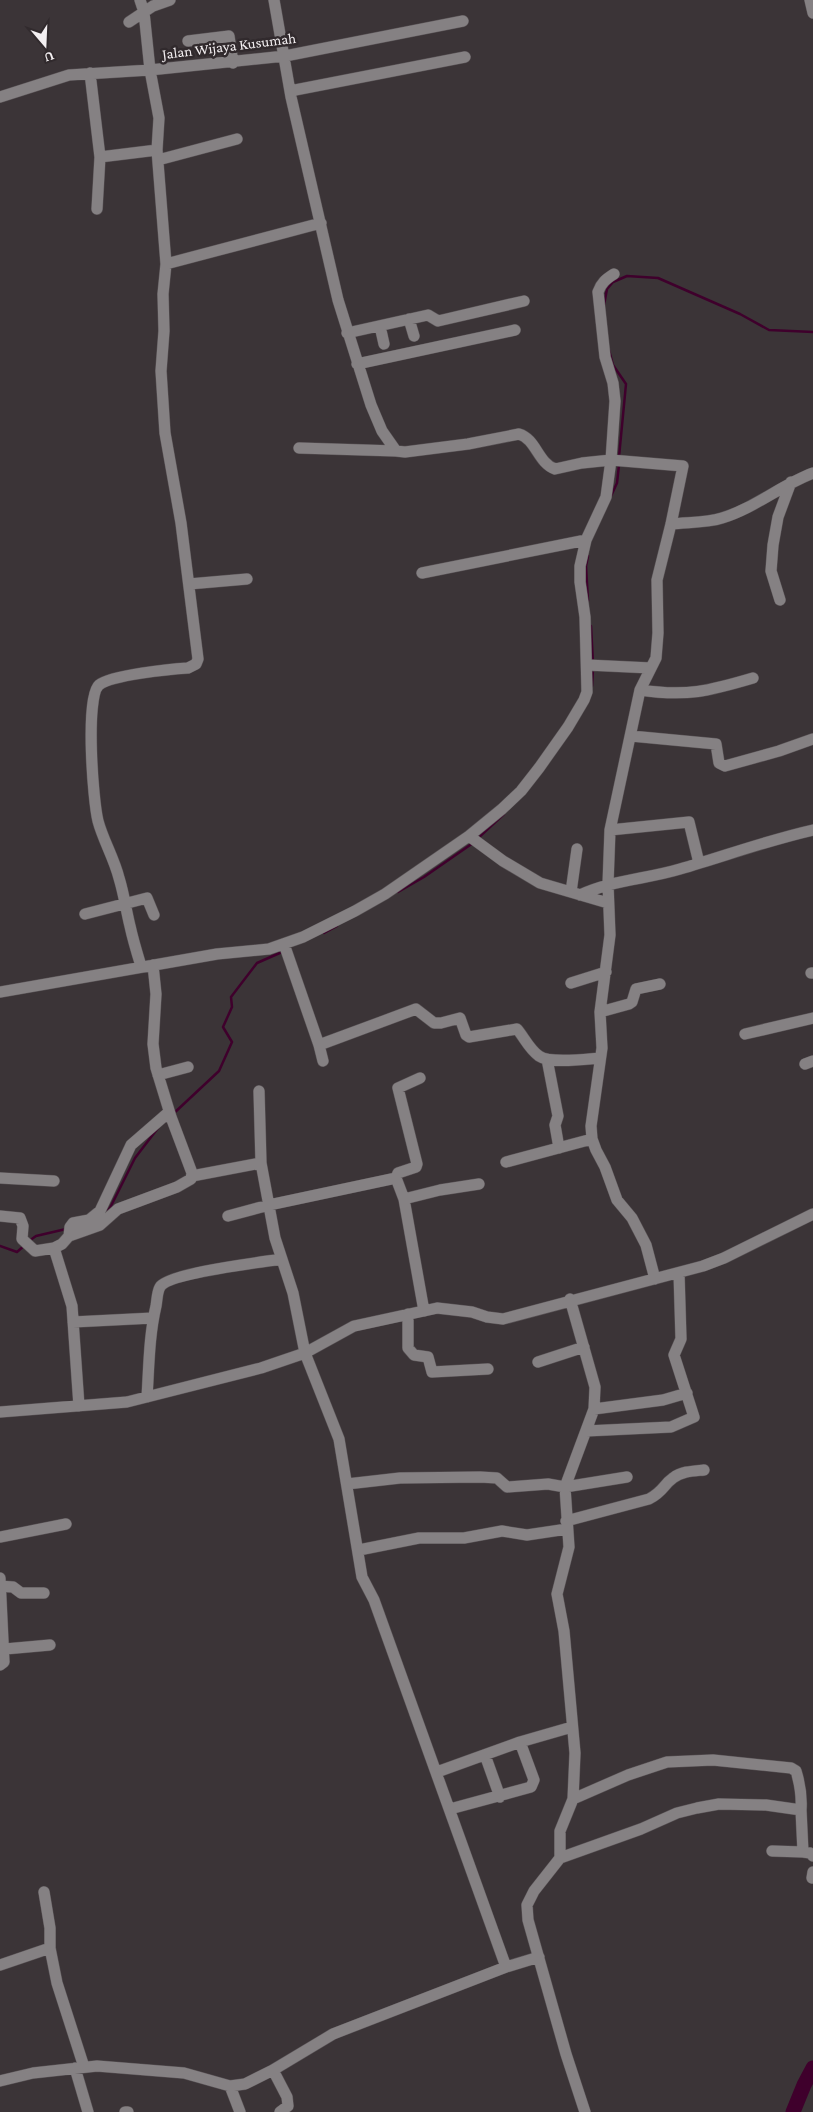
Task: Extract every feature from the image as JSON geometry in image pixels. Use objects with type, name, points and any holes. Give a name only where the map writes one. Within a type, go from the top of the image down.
[{"type":"street","points":[[140,0],[144,12],[150,70],[159,118],[158,155],[166,264],[163,294],[164,331],[161,371],[165,433],[181,523],[198,659],[196,664],[188,668],[131,675],[103,683],[98,686],[95,693],[92,710],[92,761],[96,810],[100,829],[119,875],[141,966]]},
{"type":"street","points":[[129,22],[144,12],[170,0]]},
{"type":"street","points":[[274,0],[290,91],[347,333],[382,431],[396,451]]},
{"type":"street","points":[[810,0],[813,14]]},
{"type":"street","name":"Jalan Wijaya Kusumah","points":[[0,97],[69,75],[232,63],[285,56],[462,21]]},
{"type":"street","points":[[188,41],[229,36],[232,63]]},
{"type":"street","points":[[290,91],[464,57]]},
{"type":"street","points":[[90,73],[100,156],[97,209]]},
{"type":"street","points":[[100,156],[158,155],[237,139]]},
{"type":"street","points":[[166,264],[322,223]]},
{"type":"street","points":[[0,992],[217,954],[286,948],[385,894],[473,840],[521,791],[568,727],[587,692],[591,665],[579,575],[586,540],[606,497],[616,460],[615,401],[613,383],[605,357],[598,292],[606,279],[614,274]]},
{"type":"street","points":[[347,333],[428,315],[438,321],[524,301]]},
{"type":"street","points":[[410,319],[414,336]]},
{"type":"street","points":[[380,326],[384,344]]},
{"type":"street","points":[[357,364],[515,330]]},
{"type":"street","points":[[300,448],[405,452],[468,444],[519,434],[526,437],[544,463],[555,469],[582,463],[616,460],[683,466],[657,580],[657,649],[651,668],[640,690],[610,830],[608,884],[610,935],[600,1012],[602,1048],[591,1126],[592,1139],[606,1167],[617,1200],[632,1218],[646,1245],[655,1279]]},
{"type":"street","points":[[671,524],[723,518],[755,504],[791,482],[813,473]]},
{"type":"street","points":[[780,600],[771,571],[773,545],[778,517],[791,482]]},
{"type":"street","points":[[422,573],[586,540]]},
{"type":"street","points":[[189,584],[247,579]]},
{"type":"street","points":[[591,665],[651,668]]},
{"type":"street","points":[[640,690],[669,694],[695,693],[753,678]]},
{"type":"street","points":[[631,736],[716,744],[719,763],[725,766],[813,739]]},
{"type":"street","points":[[610,830],[688,822],[691,826],[699,862]]},
{"type":"street","points":[[575,893],[679,869],[771,839],[813,830]]},
{"type":"street","points":[[473,840],[540,883],[608,903]]},
{"type":"street","points":[[575,893],[577,849]]},
{"type":"street","points":[[85,914],[147,898],[154,916]]},
{"type":"street","points":[[286,948],[323,1061]]},
{"type":"street","points":[[153,965],[156,994],[153,1044],[158,1075],[192,1176]]},
{"type":"street","points":[[571,983],[606,972]]},
{"type":"street","points":[[600,1012],[629,1004],[632,1002],[636,989],[660,984]]},
{"type":"street","points":[[319,1045],[416,1008],[434,1022],[441,1023],[460,1018],[465,1034],[469,1037],[517,1029],[538,1056],[547,1059],[600,1058]]},
{"type":"street","points":[[744,1034],[813,1018]]},
{"type":"street","points":[[547,1059],[559,1117],[555,1126],[559,1148]]},
{"type":"street","points":[[158,1075],[188,1067]]},
{"type":"street","points":[[228,1216],[269,1205],[396,1178],[400,1172],[416,1167],[417,1164],[398,1088],[420,1078]]},
{"type":"street","points":[[259,1091],[262,1162],[275,1238],[293,1293],[305,1353],[339,1439],[362,1577],[374,1600],[506,1967]]},
{"type":"street","points":[[97,1221],[131,1145],[170,1114]]},
{"type":"street","points":[[506,1162],[592,1139]]},
{"type":"street","points":[[0,1216],[22,1222],[22,1239],[32,1250],[40,1252],[62,1244],[73,1223],[97,1221],[118,1209],[185,1184],[192,1176],[262,1162]]},
{"type":"street","points":[[0,1178],[54,1181]]},
{"type":"street","points":[[396,1178],[404,1199],[424,1310]]},
{"type":"street","points":[[404,1199],[440,1190],[479,1184]]},
{"type":"street","points":[[0,1412],[127,1402],[148,1397],[260,1368],[305,1353],[354,1326],[424,1310],[437,1308],[502,1318],[570,1299],[679,1273],[724,1258],[813,1214]]},
{"type":"street","points":[[54,1248],[70,1298],[79,1406]]},
{"type":"street","points":[[148,1397],[150,1331],[160,1287],[166,1282],[238,1265],[282,1259]]},
{"type":"street","points":[[586,1431],[671,1427],[694,1417],[688,1393],[674,1355],[681,1339],[679,1273]]},
{"type":"street","points":[[560,1858],[560,1831],[572,1799],[575,1753],[564,1632],[557,1594],[569,1547],[565,1486],[594,1409],[595,1387],[570,1299]]},
{"type":"street","points":[[408,1314],[408,1348],[414,1355],[428,1357],[432,1372],[488,1369]]},
{"type":"street","points":[[73,1322],[153,1318]]},
{"type":"street","points":[[538,1362],[584,1348]]},
{"type":"street","points":[[594,1409],[663,1400],[688,1393]]},
{"type":"street","points":[[359,1550],[419,1538],[464,1538],[502,1531],[527,1535],[567,1525],[649,1499],[661,1492],[675,1476],[704,1470]]},
{"type":"street","points":[[347,1484],[400,1478],[480,1477],[497,1478],[507,1487],[548,1484],[565,1486],[627,1477]]},
{"type":"street","points":[[0,1537],[66,1524]]},
{"type":"street","points":[[0,1665],[4,1662],[5,1649],[0,1583],[14,1587],[21,1593],[44,1593]]},
{"type":"street","points":[[5,1649],[50,1645]]},
{"type":"street","points":[[437,1772],[520,1742],[572,1727]]},
{"type":"street","points":[[450,1809],[529,1788],[534,1783],[520,1742]]},
{"type":"street","points":[[485,1755],[500,1797]]},
{"type":"street","points":[[572,1799],[628,1775],[667,1762],[713,1760],[791,1768],[796,1771],[802,1800],[801,1810],[808,1854],[772,1851]]},
{"type":"street","points":[[585,2112],[566,2054],[528,1920],[527,1905],[534,1891],[560,1858],[641,1829],[677,1813],[728,1804],[766,1805],[801,1810]]},
{"type":"street","points":[[812,1878],[813,1872]]},
{"type":"street","points":[[44,1892],[50,1928],[50,1948],[57,1983],[80,2067],[88,2112]]},
{"type":"street","points":[[0,1965],[50,1948]]},
{"type":"street","points":[[0,2081],[33,2072],[97,2066],[184,2073],[230,2086],[244,2084],[273,2070],[333,2034],[506,1967],[539,1957]]},
{"type":"street","points":[[273,2070],[287,2096],[288,2106],[280,2112]]},
{"type":"street","points":[[230,2086],[240,2112]]},
{"type":"waterway","points":[[604,305],[607,289],[613,282],[627,276],[658,278],[740,314],[769,330],[813,332]]},
{"type":"waterway","points":[[609,350],[613,365],[626,384],[619,457]]},
{"type":"waterway","points":[[611,496],[617,483],[619,465]]},
{"type":"waterway","points":[[588,556],[586,566],[588,601]]},
{"type":"waterway","points":[[591,626],[593,663]]},
{"type":"waterway","points":[[592,686],[593,669]]},
{"type":"waterway","points":[[477,839],[504,814]]},
{"type":"waterway","points":[[398,892],[424,877],[473,843]]},
{"type":"waterway","points":[[324,933],[337,926]]},
{"type":"waterway","points":[[173,1114],[219,1071],[232,1042],[223,1027],[232,1007],[231,997],[257,963],[282,952]]},
{"type":"waterway","points":[[104,1214],[110,1208],[135,1158],[158,1128]]},
{"type":"waterway","points":[[29,1241],[36,1236],[66,1229]]},
{"type":"waterway","points":[[0,1246],[17,1252],[25,1245]]},
{"type":"waterway","points":[[793,2112],[813,2068]]}]
